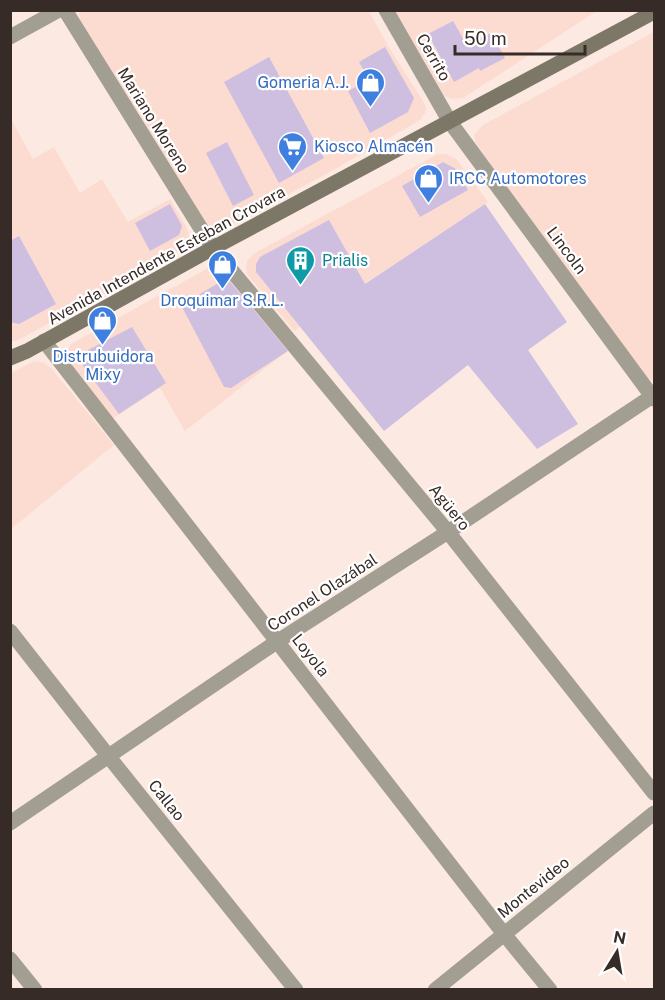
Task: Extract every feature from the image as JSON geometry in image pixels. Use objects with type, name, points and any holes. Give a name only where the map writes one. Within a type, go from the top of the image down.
[{"type":"main road","name":"Avenida Intendente Esteban Crovara","points":[[10,358],[654,12]]},
{"type":"street","points":[[10,37],[59,10]]},
{"type":"street","name":"Mariano Moreno","points":[[65,10],[213,248]]},
{"type":"street","name":"Cerrito","points":[[386,10],[450,122]]},
{"type":"street","name":"Lincoln","points":[[450,122],[654,397]]},
{"type":"street","name":"Agüero","points":[[213,248],[448,532],[654,792]]},
{"type":"street","name":"Loyola","points":[[44,341],[504,934],[550,990]]},
{"type":"street","name":"Coronel Olazábal","points":[[10,823],[278,641],[654,397]]},
{"type":"street","name":"Callao","points":[[10,631],[297,990]]},
{"type":"street","name":"Montevideo","points":[[435,990],[654,813]]},
{"type":"street","points":[[10,959],[35,990]]},
{"type":"shaded area","points":[[82,10],[369,11],[423,101],[426,107],[425,113],[420,120],[330,172],[222,230],[214,231],[206,226],[80,21],[79,14]]},
{"type":"shaded area","points":[[392,11],[597,11],[463,98],[452,99],[444,96]]},
{"type":"shaded area","points":[[654,32],[654,380],[648,379],[476,144],[474,135],[483,125]]},
{"type":"shaded area","points":[[10,117],[33,159],[54,147],[80,193],[102,179],[128,222],[170,199],[187,228],[189,236],[185,247],[16,341],[10,341]]},
{"type":"shaded area","points":[[438,154],[446,154],[456,159],[488,202],[294,331],[247,274],[247,261],[253,254]]},
{"type":"shaded area","points":[[210,267],[224,270],[290,349],[185,431],[160,388],[109,421],[66,365],[65,353],[71,344]]},
{"type":"shaded area","points":[[34,361],[44,363],[51,368],[114,445],[11,529],[11,373]]},
{"type":"building","points":[[453,21],[467,45],[491,33],[505,58],[480,71],[479,68],[454,82],[428,34]]},
{"type":"building","points":[[385,47],[414,98],[408,112],[370,133],[348,91],[369,80],[359,62]]},
{"type":"building","points":[[269,57],[324,158],[279,183],[224,82]]},
{"type":"building","points":[[227,142],[254,195],[233,206],[206,153]]},
{"type":"building","name":"IRCC Automotores","points":[[443,162],[456,169],[468,190],[420,217],[402,186]]},
{"type":"building","points":[[170,204],[182,226],[179,235],[150,251],[135,223]]},
{"type":"building","points":[[485,204],[567,322],[528,350],[578,424],[537,449],[468,365],[384,431],[256,272],[256,264],[260,257],[329,220],[365,284]]},
{"type":"building","points":[[19,236],[56,304],[19,324],[10,322],[10,241]]},
{"type":"building","points":[[227,278],[288,351],[231,388],[224,387],[181,305]]},
{"type":"building","points":[[132,327],[166,383],[119,414],[83,366],[88,350]]},
{"type":"place","name":"Gomeria A.J.","points":[[370,108]]},
{"type":"place","name":"Kiosco Almacén","points":[[293,172]]},
{"type":"place","name":"IRCC Automotores","points":[[428,204]]},
{"type":"place","name":"Prialis","points":[[301,286]]},
{"type":"place","name":"Droquimar S.R.L.","points":[[222,290]]},
{"type":"place","name":"Distrubuidora Mixy","points":[[103,346]]}]
